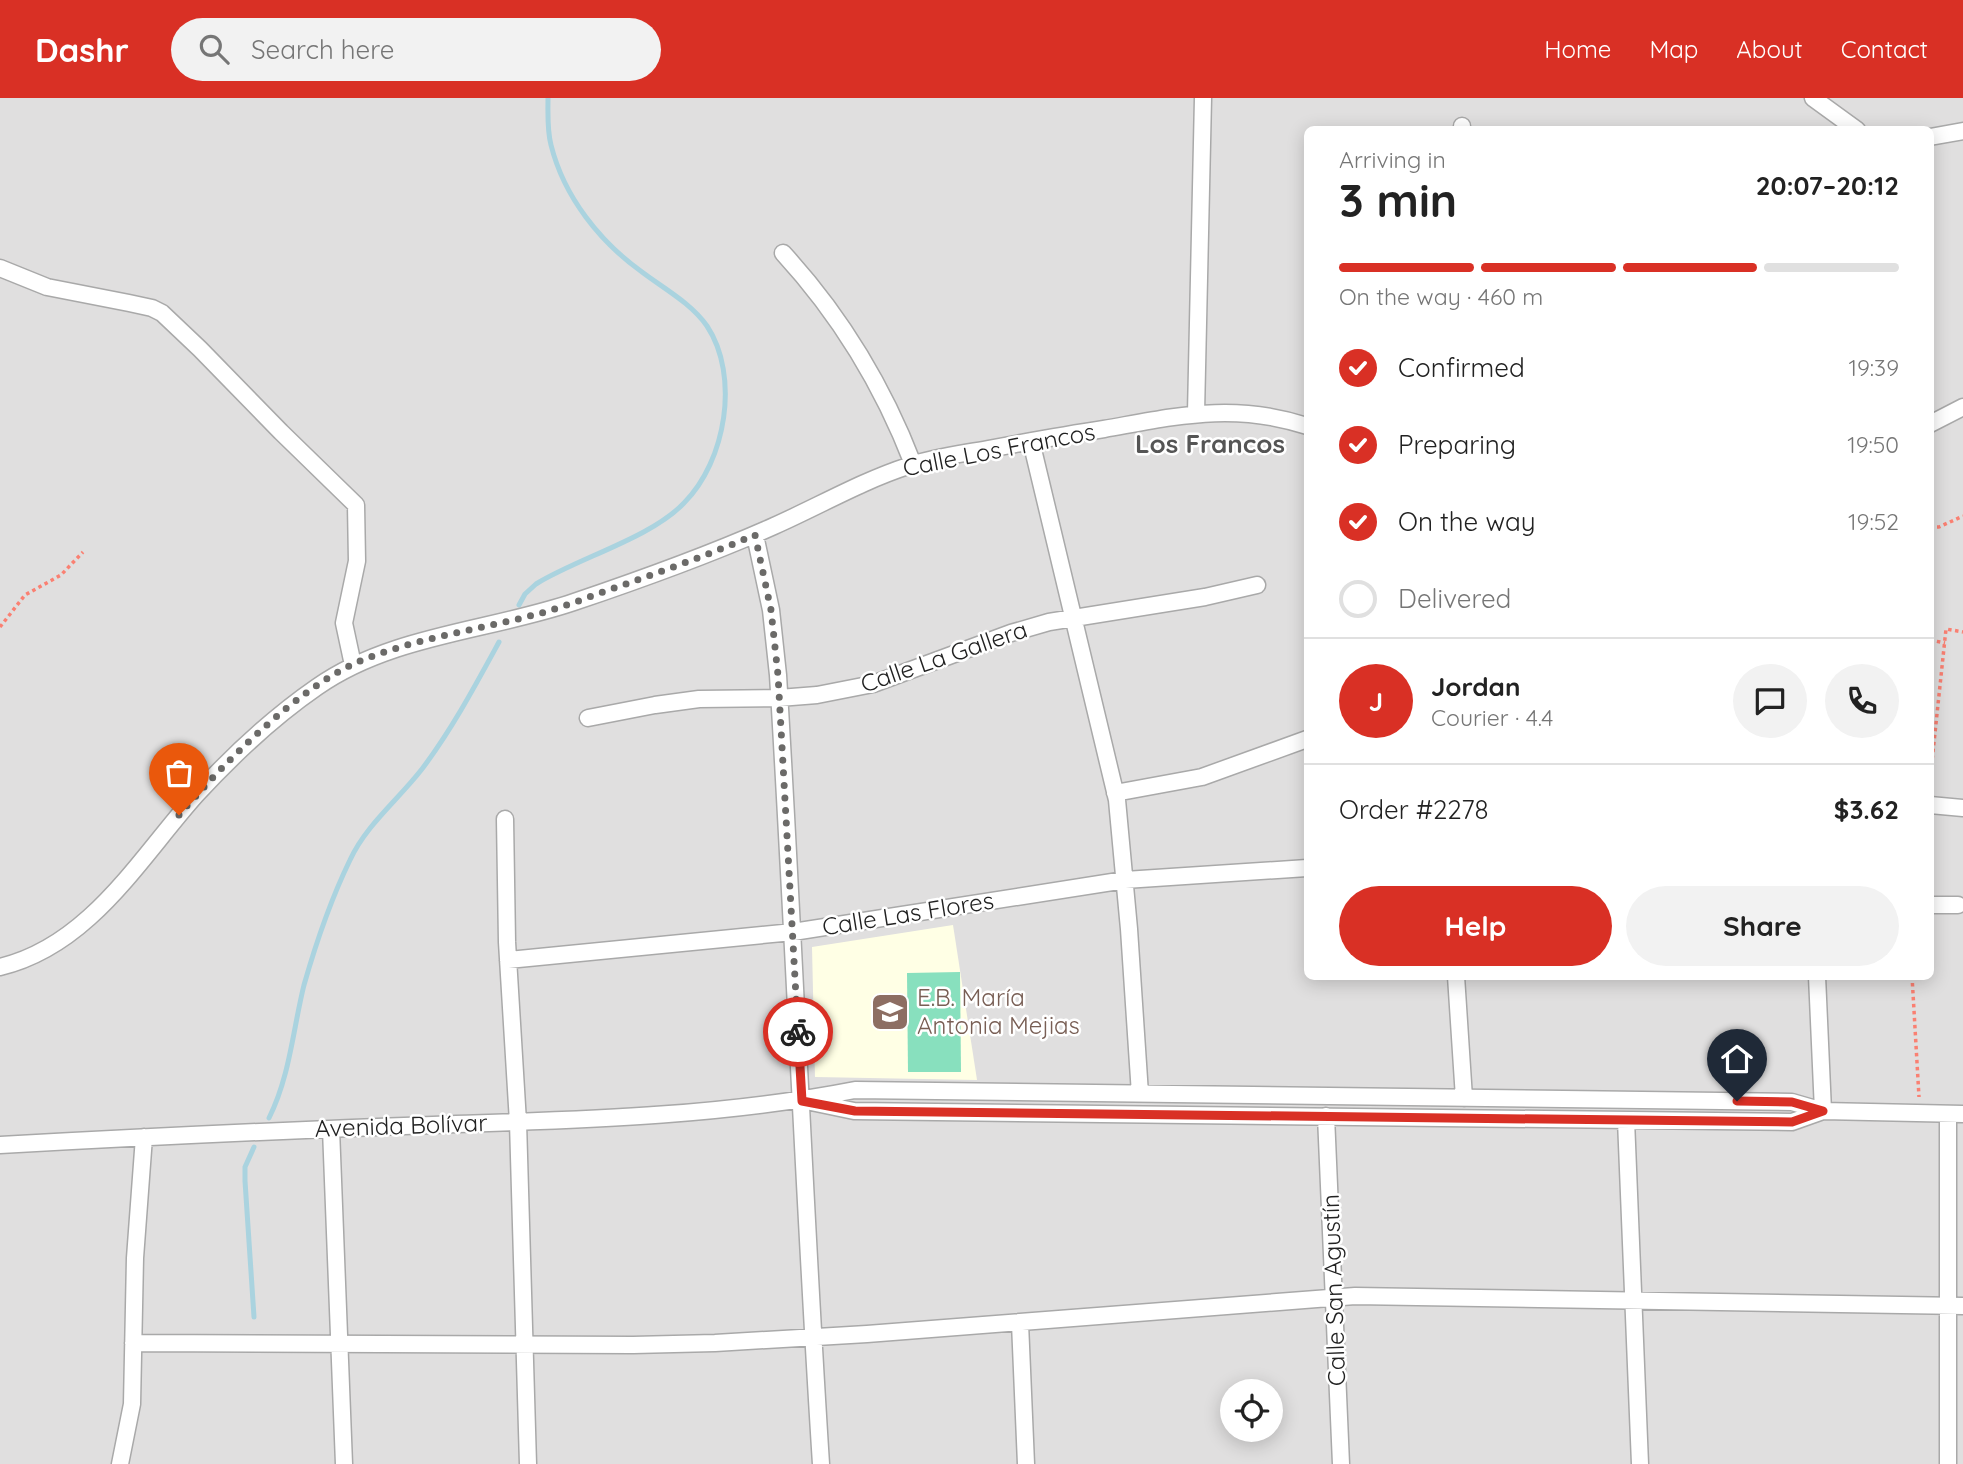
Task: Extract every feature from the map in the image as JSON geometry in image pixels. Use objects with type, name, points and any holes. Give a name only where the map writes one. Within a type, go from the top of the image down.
[{"type":"street","points":[[1196,413],[1203,98]]},
{"type":"street","points":[[1813,98],[1852,126]]},
{"type":"street","points":[[1934,136],[1963,131]]},
{"type":"street","points":[[783,253],[830,308],[873,376],[898,425],[913,464]]},
{"type":"street","points":[[0,268],[47,287],[152,308],[162,313],[356,505],[357,561],[344,623],[353,665]]},
{"type":"street","points":[[1934,422],[1963,407]]},
{"type":"street","name":"Calle Los Francos","points":[[0,967],[26,959],[46,948],[96,913],[222,768],[281,714],[353,665],[451,634],[547,611],[670,569],[755,535],[884,474],[913,464],[1196,413],[1262,414],[1304,425]]},
{"type":"street","points":[[1031,441],[1115,793],[1125,880],[1140,1094]]},
{"type":"street","points":[[755,535],[771,610],[779,698],[821,1464]]},
{"type":"street","name":"Calle La Gallera","points":[[588,718],[699,699],[817,695],[873,684],[1011,633],[1073,616],[1205,597],[1257,585]]},
{"type":"street","points":[[1115,793],[1202,777],[1304,740]]},
{"type":"street","points":[[1934,805],[1963,808]]},
{"type":"street","points":[[505,819],[508,960],[518,1122],[528,1464]]},
{"type":"street","name":"Calle Las Flores","points":[[508,960],[793,932],[1125,880],[1304,868]]},
{"type":"street","points":[[1934,905],[1958,905]]},
{"type":"street","points":[[1456,980],[1464,1098]]},
{"type":"street","points":[[1817,980],[1823,1111]]},
{"type":"street","name":"Avenida Bolívar","points":[[0,1145],[667,1114],[802,1101],[855,1090],[1792,1102],[1823,1111],[1955,1114]]},
{"type":"street","name":"Avenida Bolívar","points":[[802,1101],[855,1111],[1792,1122],[1823,1111]]},
{"type":"street","points":[[1948,1464],[1955,1306],[1955,1114]]},
{"type":"street","name":"Calle San Agustín","points":[[1326,1116],[1341,1464]]},
{"type":"street","points":[[1626,1120],[1640,1464]]},
{"type":"street","points":[[331,1129],[344,1464]]},
{"type":"street","points":[[120,1464],[132,1404],[135,1258],[144,1137]]},
{"type":"street","points":[[133,1343],[633,1346],[1020,1323],[1334,1297],[1411,1296],[1955,1306]]},
{"type":"street","points":[[1020,1323],[1026,1464]]},
{"type":"path","points":[[1934,527],[1963,516]]},
{"type":"path","points":[[0,626],[25,595],[61,575],[83,552]]},
{"type":"path","points":[[1934,743],[1946,629],[1963,632]]},
{"type":"path","points":[[1934,641],[1945,643]]},
{"type":"path","points":[[1912,980],[1920,1113]]},
{"type":"shaded area","points":[[0,98],[1963,98],[1963,1464],[0,1464]]},
{"type":"shaded area","name":"E.B. María Antonia Mejias","points":[[953,925],[977,1080],[815,1077],[812,947]]},
{"type":"green space","points":[[960,972],[961,1072],[908,1072],[907,973]]},
{"type":"waterway","points":[[519,605],[525,594],[536,584],[653,527],[684,503],[710,465],[724,418],[723,369],[717,346],[707,326],[685,303],[612,247],[574,200],[551,145],[548,98]]},
{"type":"waterway","points":[[269,1118],[282,1086],[304,985],[314,953],[350,860],[373,824],[433,754],[499,642]]},
{"type":"waterway","points":[[254,1147],[245,1167],[254,1317]]},
{"type":"way so far","points":[[179,815],[246,744],[281,714],[340,672],[361,661],[451,634],[547,611],[670,569],[755,535],[771,610],[778,675],[798,1032]]},
{"type":"place","name":"E.B. María Antonia Mejias","points":[[890,1012]]},
{"type":"district","name":"Los Francos","points":[[1210,444]]},
{"type":"route","points":[[798,1032],[802,1101],[855,1111],[1792,1122],[1823,1111],[1792,1102],[1737,1101]]}]
